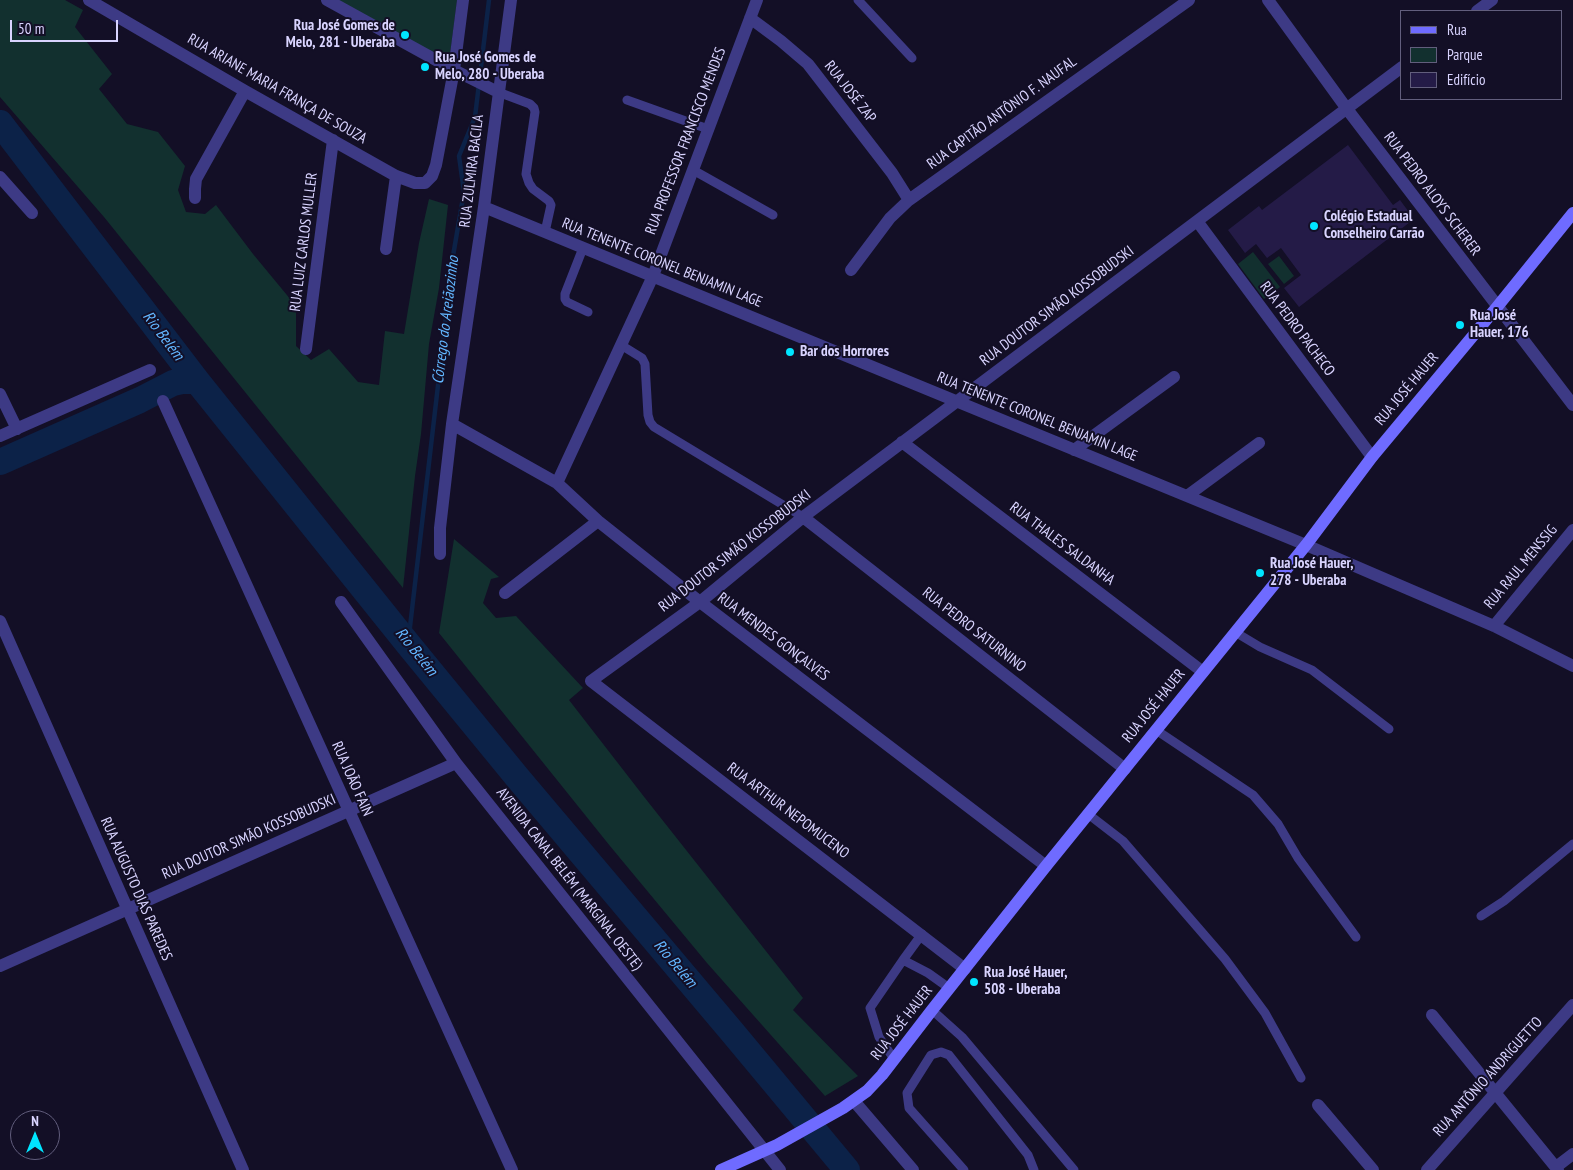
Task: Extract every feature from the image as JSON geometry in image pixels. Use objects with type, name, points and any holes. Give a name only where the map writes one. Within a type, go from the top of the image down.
[{"type":"main road","name":"RUA JOSÉ HAUER","points":[[721,1170],[777,1145],[843,1108],[872,1086],[1046,866],[1306,545],[1372,457],[1573,213]]},
{"type":"street","name":"RUA ARIANE MARIA FRANÇA DE SOUZA","points":[[89,0],[396,176],[415,183],[425,183],[432,176],[436,165],[454,70]]},
{"type":"street","points":[[327,0],[498,92]]},
{"type":"street","points":[[454,70],[463,0]]},
{"type":"street","name":"RUA ZULMIRA BACILA","points":[[440,554],[440,528],[452,424],[484,207],[511,0]]},
{"type":"street","name":"RUA PROFESSOR FRANCISCO MENDES","points":[[556,484],[653,276],[757,0]]},
{"type":"street","name":"RUA CAPITÃO ANTÔNIO F. NAUFAL","points":[[851,270],[890,218],[909,200],[1189,0]]},
{"type":"street","name":"RUA PEDRO ALOYS SCHERER","points":[[1268,0],[1347,109],[1573,405]]},
{"type":"street","points":[[1478,10],[1492,0]]},
{"type":"street","name":"RUA JOSÉ ZAP","points":[[750,18],[808,64],[892,173],[909,200]]},
{"type":"street","name":"RUA DOUTOR SIMÃO KOSSOBUDSKI","points":[[591,681],[700,602],[803,517],[902,442],[1400,69]]},
{"type":"street","points":[[195,198],[196,179],[245,91]]},
{"type":"street","name":"RUA LUIZ CARLOS MULLER","points":[[306,349],[333,140]]},
{"type":"street","points":[[386,250],[396,176]]},
{"type":"street","points":[[0,177],[32,213]]},
{"type":"street","name":"RUA TENENTE CORONEL BENJAMIN LAGE","points":[[484,207],[1306,545],[1494,626],[1573,666]]},
{"type":"street","name":"RUA PEDRO PACHECO","points":[[1197,221],[1372,457]]},
{"type":"street","points":[[0,436],[150,370]]},
{"type":"street","points":[[1074,450],[1174,377]]},
{"type":"street","points":[[0,394],[17,429]]},
{"type":"street","name":"RUA JOÃO FAIN","points":[[163,401],[512,1170]]},
{"type":"street","name":"RUA MENDES GONÇALVES","points":[[452,424],[556,484],[598,521],[700,602],[1046,866]]},
{"type":"street","name":"RUA THALES SALDANHA","points":[[902,442],[1203,672]]},
{"type":"street","points":[[1187,496],[1259,443]]},
{"type":"street","name":"RUA PEDRO SATURNINO","points":[[803,517],[1125,769]]},
{"type":"street","points":[[505,593],[598,521]]},
{"type":"street","name":"RUA RAUL MENSSIG","points":[[1494,626],[1573,530]]},
{"type":"street","name":"AVENIDA CANAL BELÉM (MARGINAL OESTE)","points":[[341,602],[456,763],[780,1170]]},
{"type":"street","name":"RUA AUGUSTO DIAS PAREDES","points":[[0,621],[243,1170]]},
{"type":"street","name":"RUA ARTHUR NEPOMUCENO","points":[[591,681],[965,969]]},
{"type":"street","name":"RUA DOUTOR SIMÃO KOSSOBUDSKI","points":[[0,966],[456,763]]},
{"type":"street","name":"RUA ANTÔNIO ANDRIGUETTO","points":[[1427,1170],[1573,1005]]},
{"type":"street","points":[[1432,1016],[1557,1169],[1573,1154]]},
{"type":"street","points":[[854,1101],[913,1170]]},
{"type":"street","points":[[1318,1105],[1373,1170]]},
{"type":"lane","points":[[858,0],[912,58]]},
{"type":"lane","points":[[498,92],[530,104],[534,108],[526,174],[533,189],[549,201],[551,206],[545,232]]},
{"type":"lane","points":[[627,100],[708,129]]},
{"type":"lane","points":[[693,170],[772,215]]},
{"type":"lane","points":[[583,248],[565,294],[565,299],[567,302],[588,312]]},
{"type":"lane","points":[[621,345],[642,358],[646,364],[648,414],[650,422],[654,427],[803,517]]},
{"type":"lane","points":[[1235,632],[1260,647],[1312,670],[1389,729]]},
{"type":"lane","points":[[1156,730],[1253,795],[1278,824],[1298,858],[1356,937]]},
{"type":"lane","points":[[1088,814],[1123,841],[1225,959],[1265,1013],[1301,1078]]},
{"type":"lane","points":[[1481,916],[1504,901],[1573,844]]},
{"type":"lane","points":[[894,1059],[879,1037],[870,1008],[922,934]]},
{"type":"lane","points":[[903,960],[928,973],[949,988]]},
{"type":"lane","points":[[932,1010],[962,1037],[1074,1170]]},
{"type":"lane","points":[[964,1170],[909,1108],[908,1094],[931,1055],[941,1052],[949,1055],[1028,1155],[1034,1170]]},
{"type":"green space","points":[[0,0],[65,0],[83,10],[75,27],[112,74],[99,89],[127,124],[158,132],[185,166],[178,190],[186,212],[205,214],[216,205],[296,306],[296,346],[311,360],[329,349],[358,382],[379,385],[385,331],[404,334],[419,243],[429,199],[448,205],[439,288],[429,344],[421,434],[403,588],[104,217],[0,97]]},
{"type":"green space","points":[[335,0],[457,0],[449,63]]},
{"type":"green space","points":[[1253,252],[1280,287],[1264,299],[1238,264]]},
{"type":"green space","points":[[1279,256],[1294,276],[1284,284],[1268,264]]},
{"type":"green space","points":[[454,539],[499,577],[491,579],[483,603],[496,618],[516,616],[583,688],[569,700],[803,998],[793,1010],[858,1076],[825,1096],[707,963],[610,846],[439,633]]},
{"type":"building","name":"Colégio Estadual Conselheiro Carrão","points":[[1348,145],[1393,205],[1400,200],[1414,219],[1299,307],[1284,288],[1301,275],[1281,248],[1267,258],[1256,244],[1245,253],[1228,230],[1259,206],[1262,210]]},
{"type":"waterway","name":"Córrego do Areiãozinho","points":[[408,644],[453,256],[464,192],[459,156],[475,117],[489,0]]},
{"type":"waterway","name":"Rio Belém","points":[[0,123],[197,381],[408,644],[517,777],[847,1170]]},
{"type":"waterway","points":[[0,462],[140,400],[173,383],[197,381]]},
{"type":"place","name":"Rua José Gomes de Melo, 281 - Uberaba","points":[[405,35]]},
{"type":"place","name":"Rua José Gomes de Melo, 280 - Uberaba","points":[[425,67]]},
{"type":"place","name":"Colégio Estadual Conselheiro Carrão","points":[[1314,226]]},
{"type":"place","name":"Rua José Hauer, 176","points":[[1460,325]]},
{"type":"place","name":"Bar dos Horrores","points":[[790,352]]},
{"type":"place","name":"Rua José Hauer, 278 - Uberaba","points":[[1260,573]]},
{"type":"place","name":"Rua José Hauer, 508 - Uberaba","points":[[974,982]]}]
